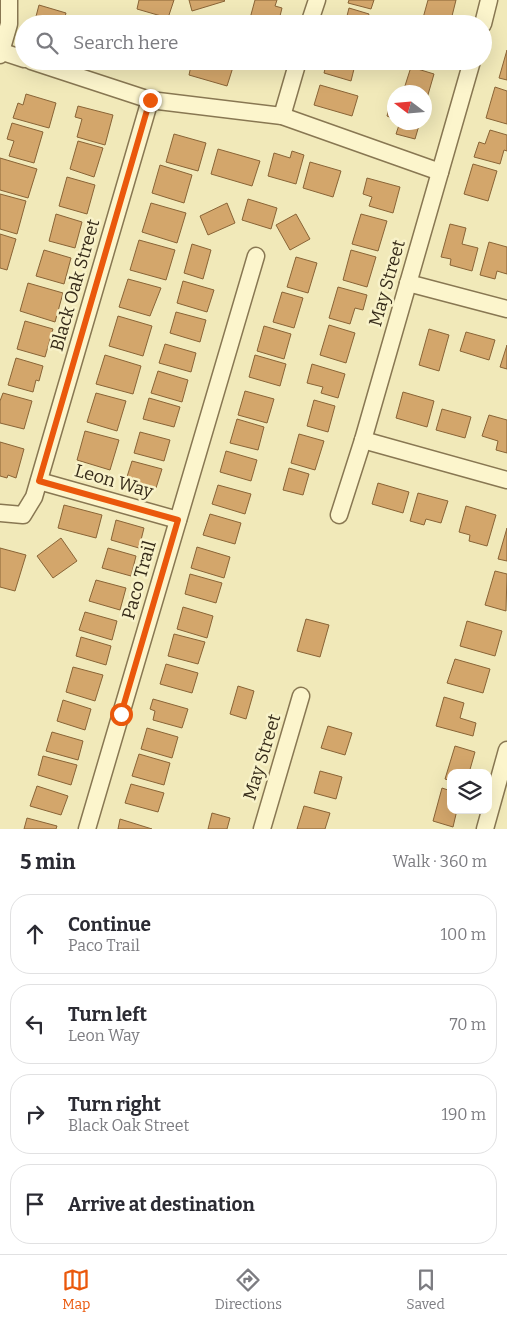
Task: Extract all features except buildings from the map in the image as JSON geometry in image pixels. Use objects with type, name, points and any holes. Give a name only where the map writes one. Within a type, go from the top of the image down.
[{"type":"street","points":[[9,0],[9,24],[0,53],[15,57]]},
{"type":"street","points":[[313,15],[317,0]]},
{"type":"street","points":[[485,15],[489,3]]},
{"type":"street","points":[[58,70],[150,100],[282,116],[440,172]]},
{"type":"street","points":[[282,116],[295,70]]},
{"type":"street","name":"May Street","points":[[339,515],[363,440],[469,70]]},
{"type":"street","name":"Black Oak Street","points":[[0,514],[23,515],[34,497],[150,100]]},
{"type":"street","name":"Paco Trail","points":[[87,829],[256,256]]},
{"type":"street","points":[[408,283],[507,309]]},
{"type":"street","points":[[363,440],[507,480]]},
{"type":"street","name":"Leon Way","points":[[39,481],[178,520]]},
{"type":"street","name":"May Street","points":[[262,829],[301,696]]},
{"type":"street","points":[[485,829],[502,785],[507,750]]},
{"type":"route","points":[[121,714],[178,520],[39,481],[150,100]]}]
